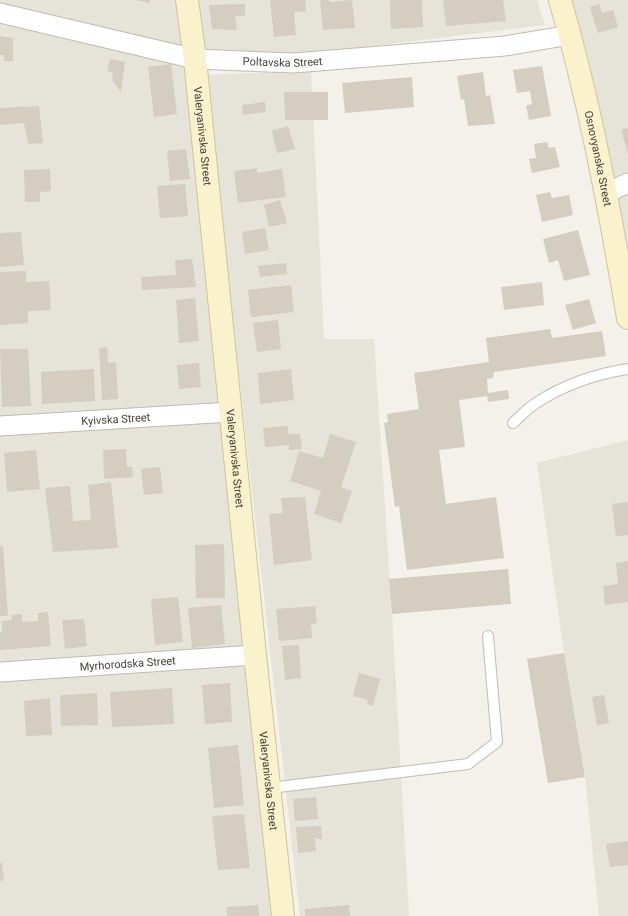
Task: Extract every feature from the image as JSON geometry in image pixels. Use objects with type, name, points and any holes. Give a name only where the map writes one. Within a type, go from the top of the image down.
[{"type":"street","name":"Valeryanivska Street","points":[[187,0],[195,59],[283,916]]},
{"type":"street","name":"Osnovyanska Street","points":[[560,0],[570,35],[606,193],[628,318]]},
{"type":"street","name":"Poltavska Street","points":[[0,12],[195,59],[294,63],[505,46],[570,35]]},
{"type":"street","points":[[606,193],[628,183]]},
{"type":"street","name":"Kyivska Street","points":[[0,426],[231,412]]},
{"type":"street","name":"Myrhorodska Street","points":[[0,672],[255,655]]},
{"type":"lane","points":[[513,423],[535,403],[566,386],[604,373],[628,369]]},
{"type":"lane","points":[[270,788],[468,764],[497,742],[488,636]]},
{"type":"shaded area","points":[[0,0],[178,0],[275,916],[0,916]]},
{"type":"shaded area","points":[[199,0],[537,0],[545,25],[309,54],[205,51]]},
{"type":"shaded area","points":[[571,0],[628,0],[628,274],[580,30]]},
{"type":"shaded area","points":[[311,71],[324,339],[374,339],[392,614],[409,916],[300,916],[205,75]]},
{"type":"shaded area","points":[[628,440],[628,916],[599,916],[585,776],[564,653],[537,463]]},
{"type":"building","points":[[136,0],[150,0],[149,3]]},
{"type":"building","points":[[270,0],[305,0],[306,11],[294,12],[296,35],[274,37]]},
{"type":"building","points":[[320,0],[329,0],[330,2],[352,0],[355,28],[323,30]]},
{"type":"building","points":[[390,0],[422,0],[423,27],[391,29]]},
{"type":"building","points":[[443,0],[503,0],[506,21],[446,26]]},
{"type":"building","points":[[245,4],[245,16],[235,16],[237,30],[212,29],[209,5]]},
{"type":"building","points":[[599,4],[602,13],[613,10],[618,27],[598,33],[590,7]]},
{"type":"building","points":[[0,36],[13,38],[13,61],[4,61],[4,55],[0,55]]},
{"type":"building","points":[[110,59],[125,62],[121,92],[112,80],[113,73],[107,71]]},
{"type":"building","points":[[171,64],[177,114],[154,117],[148,67]]},
{"type":"building","points":[[542,66],[551,116],[529,120],[526,106],[532,104],[530,91],[517,93],[513,70]]},
{"type":"building","points":[[483,72],[486,96],[490,95],[495,124],[468,126],[464,99],[461,100],[457,76]]},
{"type":"building","points":[[412,77],[414,107],[345,113],[342,83]]},
{"type":"building","points":[[284,92],[328,92],[328,120],[285,120]]},
{"type":"building","points":[[265,102],[266,112],[243,115],[242,105]]},
{"type":"building","points":[[39,106],[43,143],[28,144],[24,123],[0,125],[0,108]]},
{"type":"building","points":[[288,126],[295,149],[277,153],[272,131]]},
{"type":"building","points":[[628,128],[628,154],[621,130]]},
{"type":"building","points":[[547,142],[549,148],[555,147],[560,167],[532,173],[529,159],[536,158],[534,144]]},
{"type":"building","points":[[186,149],[190,179],[170,181],[167,151]]},
{"type":"building","points":[[257,168],[257,173],[282,169],[286,197],[238,203],[234,171]]},
{"type":"building","points":[[50,169],[51,191],[40,192],[40,202],[25,202],[24,170]]},
{"type":"building","points":[[185,184],[188,216],[160,218],[157,186]]},
{"type":"building","points":[[550,192],[552,198],[569,195],[573,215],[542,222],[536,195]]},
{"type":"building","points":[[280,200],[287,223],[269,227],[264,205]]},
{"type":"building","points":[[265,228],[269,250],[245,254],[242,232]]},
{"type":"building","points":[[578,230],[590,275],[564,281],[558,260],[549,263],[543,239]]},
{"type":"building","points":[[21,232],[24,265],[0,267],[0,233]]},
{"type":"building","points":[[192,259],[196,287],[142,290],[141,277],[176,275],[175,260]]},
{"type":"building","points":[[286,263],[287,274],[260,277],[258,266]]},
{"type":"building","points":[[26,271],[26,282],[49,281],[51,310],[28,311],[28,323],[0,325],[0,272]]},
{"type":"building","points":[[542,282],[544,305],[504,310],[501,287]]},
{"type":"building","points":[[291,285],[294,312],[251,317],[248,290]]},
{"type":"building","points":[[195,298],[199,341],[179,343],[176,300]]},
{"type":"building","points":[[589,299],[596,323],[573,330],[565,305]]},
{"type":"building","points":[[278,320],[281,349],[257,352],[253,323]]},
{"type":"building","points":[[550,329],[552,338],[602,331],[606,356],[494,372],[493,378],[487,379],[488,393],[508,390],[509,399],[488,402],[487,396],[459,400],[465,447],[439,450],[446,504],[496,497],[504,558],[407,570],[399,506],[395,507],[384,423],[388,422],[387,414],[419,409],[414,373],[489,362],[486,338]]},
{"type":"building","points":[[107,347],[108,363],[116,362],[118,399],[102,400],[99,348]]},
{"type":"building","points":[[0,349],[28,349],[31,406],[2,407]]},
{"type":"building","points":[[199,363],[201,387],[179,389],[177,365]]},
{"type":"building","points":[[94,369],[95,401],[42,404],[41,372]]},
{"type":"building","points":[[291,369],[294,400],[260,404],[258,373]]},
{"type":"building","points":[[288,426],[288,434],[300,434],[302,449],[289,450],[289,445],[265,447],[263,428]]},
{"type":"building","points":[[330,434],[356,442],[341,487],[352,491],[341,523],[314,514],[321,491],[290,481],[299,451],[323,458]]},
{"type":"building","points":[[126,449],[127,467],[132,467],[133,477],[104,479],[103,450]]},
{"type":"building","points":[[36,450],[40,489],[7,492],[4,453]]},
{"type":"building","points":[[160,467],[163,493],[144,495],[141,469]]},
{"type":"building","points":[[111,482],[118,548],[53,552],[45,488],[70,486],[73,521],[91,520],[88,485]]},
{"type":"building","points":[[305,497],[312,560],[274,565],[269,514],[283,513],[281,498]]},
{"type":"building","points":[[628,502],[628,535],[616,536],[612,504]]},
{"type":"building","points":[[224,544],[225,598],[196,598],[195,545]]},
{"type":"building","points":[[0,546],[3,546],[8,616],[0,616]]},
{"type":"building","points":[[628,561],[628,602],[605,605],[603,586],[618,584],[616,563]]},
{"type":"building","points":[[508,569],[511,604],[392,614],[389,579]]},
{"type":"building","points":[[178,597],[183,642],[155,645],[151,599]]},
{"type":"building","points":[[221,605],[225,644],[192,648],[188,608]]},
{"type":"building","points":[[315,606],[317,623],[311,624],[312,638],[279,641],[276,609]]},
{"type":"building","points":[[48,612],[51,646],[0,650],[0,632],[2,632],[2,621],[12,620],[11,615],[22,614],[22,622],[38,621],[38,613]]},
{"type":"building","points":[[84,619],[87,646],[65,649],[62,620]]},
{"type":"building","points":[[299,645],[301,678],[285,680],[282,646]]},
{"type":"building","points":[[564,653],[585,777],[548,783],[527,659]]},
{"type":"building","points":[[359,673],[380,679],[373,706],[367,704],[368,700],[353,696]]},
{"type":"building","points":[[230,683],[232,722],[205,724],[202,685]]},
{"type":"building","points":[[172,688],[174,724],[112,727],[110,692]]},
{"type":"building","points":[[97,693],[98,725],[61,726],[60,695]]},
{"type":"building","points":[[604,695],[609,723],[597,725],[592,697]]},
{"type":"building","points":[[50,698],[52,735],[26,736],[24,701]]},
{"type":"building","points":[[238,745],[244,805],[214,808],[208,748]]},
{"type":"building","points":[[316,797],[318,819],[295,821],[293,799]]},
{"type":"building","points":[[244,814],[250,868],[218,870],[212,816]]},
{"type":"building","points":[[321,826],[322,839],[315,838],[316,851],[298,853],[296,827]]},
{"type":"building","points":[[628,841],[628,865],[610,867],[606,844]]},
{"type":"building","points":[[0,863],[2,863],[4,880],[0,881]]},
{"type":"building","points":[[258,905],[259,916],[227,916],[227,907]]},
{"type":"building","points":[[349,905],[350,916],[305,916],[305,909]]}]
